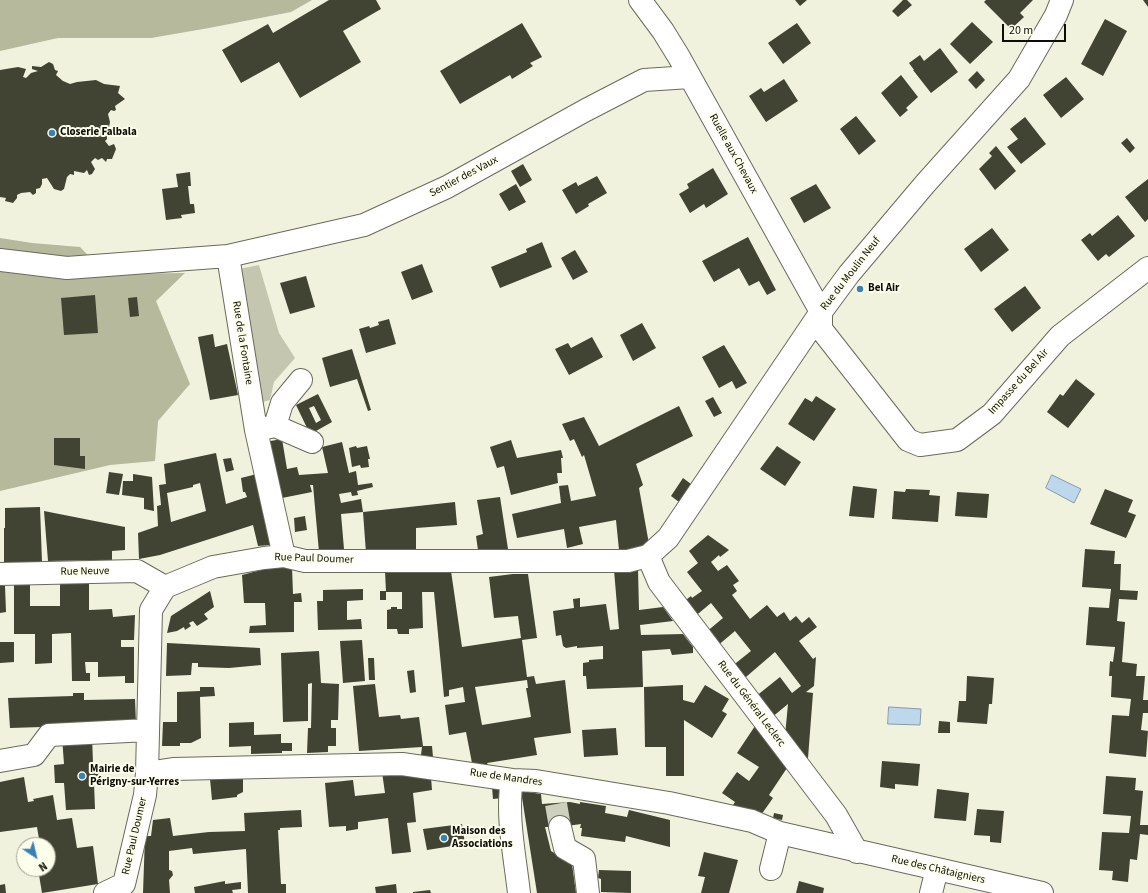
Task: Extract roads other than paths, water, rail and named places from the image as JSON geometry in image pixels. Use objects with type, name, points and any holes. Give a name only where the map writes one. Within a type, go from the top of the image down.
[{"type":"street","name":"Ruelle aux Chevaux","points":[[640,0],[663,31],[690,77],[821,312]]},
{"type":"street","name":"Rue du Moulin Neuf","points":[[648,556],[668,538],[821,312],[849,274],[925,184],[1019,79],[1056,15],[1062,0]]},
{"type":"street","name":"Sentier des Vaux","points":[[0,260],[67,268],[228,256],[364,225],[447,187],[586,110],[644,80],[690,77]]},
{"type":"street","name":"Rue de la Fontaine","points":[[228,256],[266,428],[284,556]]},
{"type":"street","name":"Impasse du Bel Air","points":[[821,312],[821,329],[908,440],[920,445],[957,440],[992,414],[1060,336],[1148,268]]},
{"type":"street","name":"Rue de la Fontaine","points":[[266,428],[282,403],[301,380]]},
{"type":"street","points":[[266,428],[312,442]]},
{"type":"street","name":"Rue Paul Doumer","points":[[118,890],[144,795],[147,773],[150,610],[165,587],[213,567],[284,556],[305,561],[628,561],[648,556]]},
{"type":"street","name":"Rue du Général Leclerc","points":[[648,556],[659,582],[836,815],[857,852]]},
{"type":"street","name":"Rue Neuve","points":[[0,574],[137,571],[165,587]]},
{"type":"street","points":[[0,761],[34,755],[49,735],[148,730]]},
{"type":"street","name":"Rue de Mandres","points":[[147,773],[173,769],[402,764],[512,780],[536,782],[555,795],[669,803],[752,821],[780,833],[857,852]]},
{"type":"street","points":[[512,780],[509,795],[510,816],[519,893]]},
{"type":"street","points":[[560,827],[565,848],[584,859],[588,893]]},
{"type":"street","points":[[771,869],[780,833]]},
{"type":"street","name":"Rue des Châtaigniers","points":[[857,852],[1042,893]]},
{"type":"street","points":[[931,893],[938,869]]},
{"type":"water","points":[[1052,475],[1081,489],[1074,503],[1046,488]]},
{"type":"water","points":[[889,707],[921,709],[920,725],[888,724]]},
{"type":"tunnel","points":[[556,804],[560,827]]},
{"type":"place","name":"Closerie Falbala","points":[[52,133]]},
{"type":"place","name":"Bel Air","points":[[860,289]]},
{"type":"place","name":"Mairie de Périgny-sur-Yerres","points":[[82,776]]},
{"type":"place","name":"Maison des Associations","points":[[444,838]]}]
